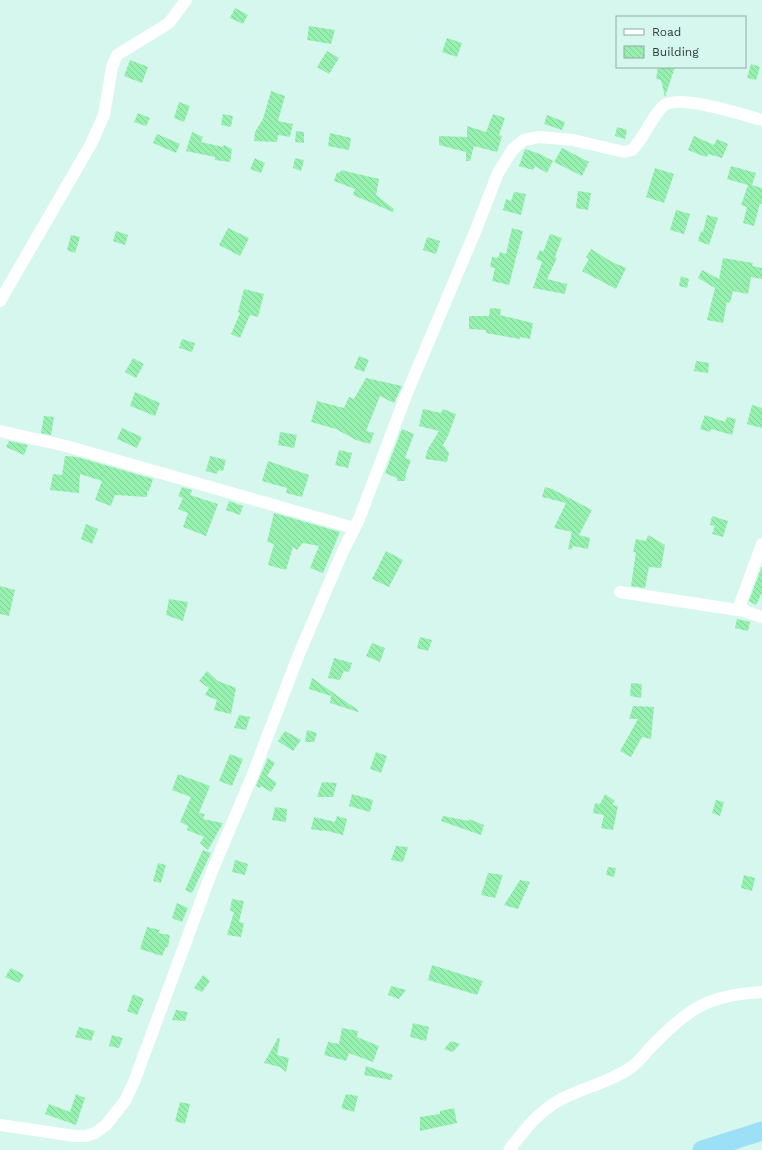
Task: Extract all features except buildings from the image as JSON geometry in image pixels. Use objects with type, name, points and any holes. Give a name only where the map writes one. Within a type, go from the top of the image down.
[{"type":"street","points":[[0,302],[91,144],[104,115],[112,67],[117,55],[169,23],[186,0]]},
{"type":"street","points":[[0,1125],[68,1135],[86,1136],[95,1133],[106,1125],[126,1100],[149,1044],[212,871],[251,779],[299,654],[354,528],[407,393],[475,232],[498,173],[513,149],[524,140],[539,137],[573,140],[624,152],[632,150],[662,107],[670,102],[702,104],[762,120]]},
{"type":"street","points":[[0,430],[66,446],[354,528]]},
{"type":"street","points":[[744,611],[740,604],[762,544]]},
{"type":"street","points":[[620,592],[744,611],[762,617]]},
{"type":"street","points":[[509,1150],[545,1110],[558,1101],[632,1067],[672,1025],[694,1008],[708,1001],[735,994],[762,992]]},
{"type":"waterway","points":[[702,1150],[762,1131]]}]
